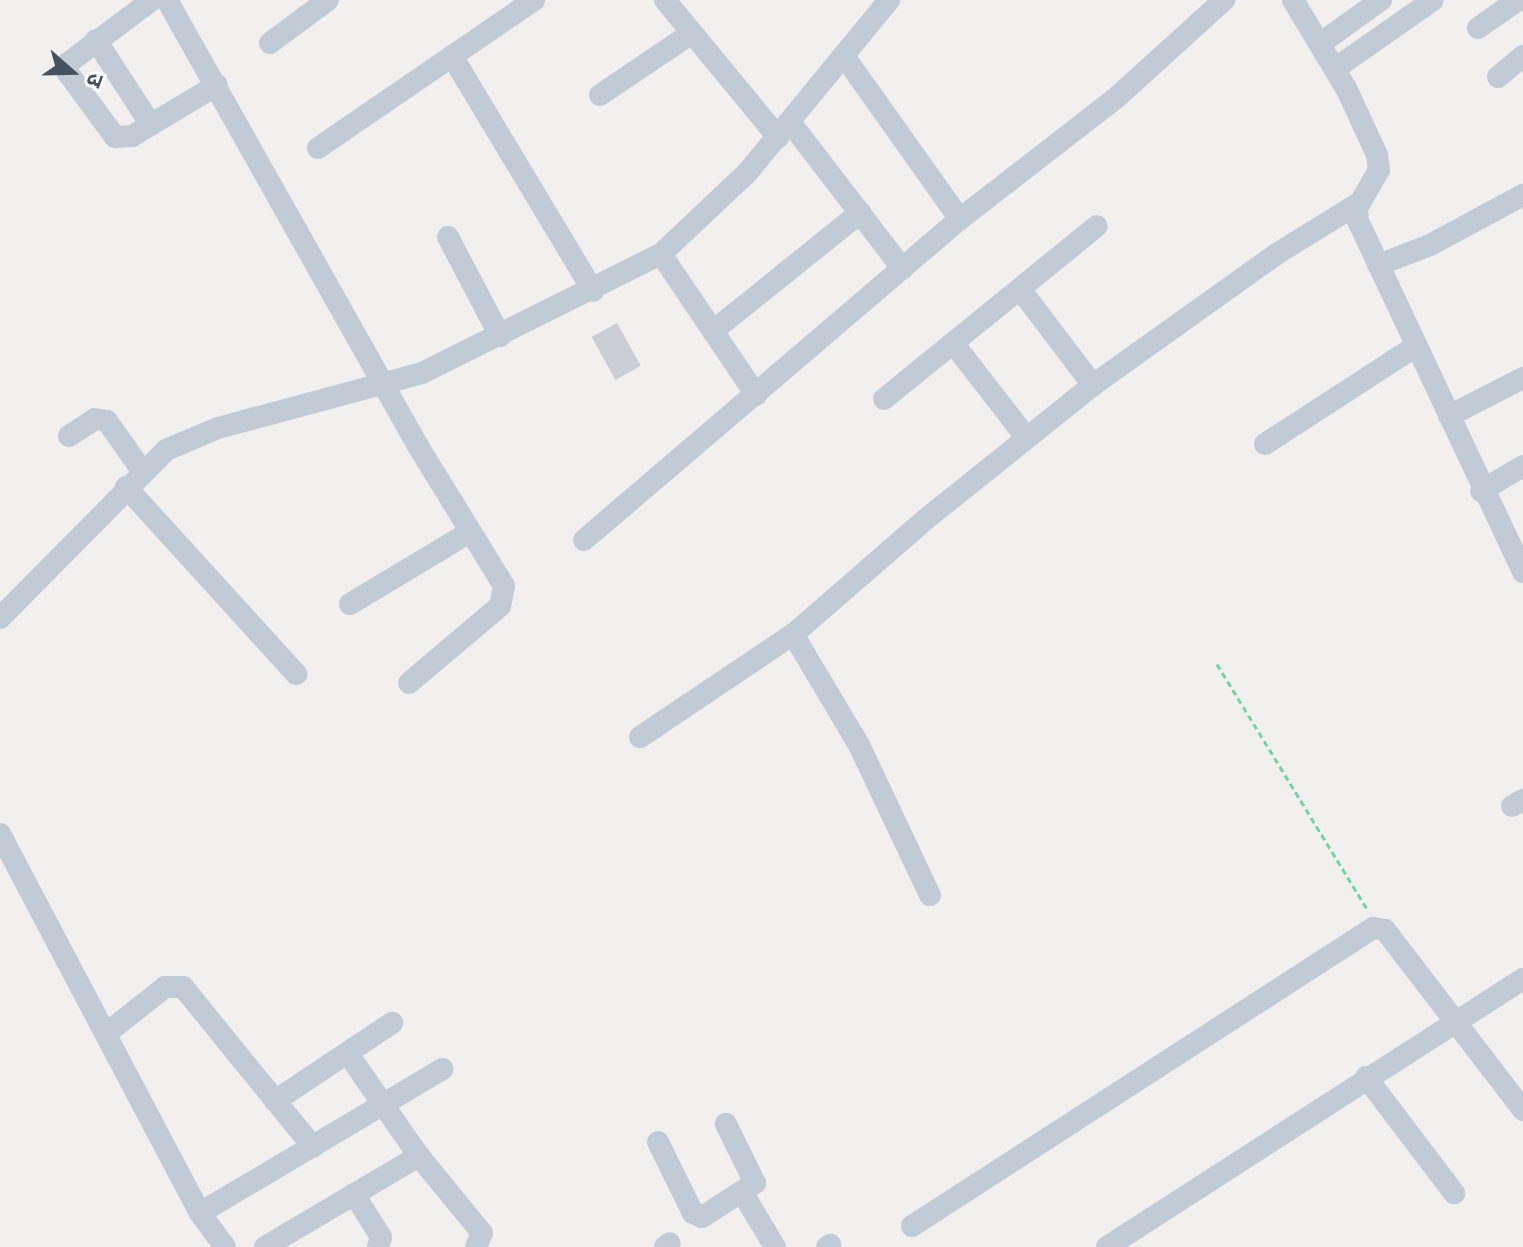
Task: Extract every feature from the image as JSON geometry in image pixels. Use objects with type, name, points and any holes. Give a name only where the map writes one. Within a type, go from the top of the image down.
[{"type":"street","points":[[152,0],[74,56],[68,73],[119,139],[151,125],[217,85]]},
{"type":"street","points":[[167,0],[470,532],[504,586],[504,599],[409,683]]},
{"type":"street","points":[[270,43],[328,0]]},
{"type":"street","points":[[318,148],[534,0]]},
{"type":"street","points":[[665,0],[860,213],[903,269]]},
{"type":"street","points":[[0,618],[166,450],[218,428],[422,373],[593,291],[661,254],[707,216],[784,129],[889,0]]},
{"type":"street","points":[[584,540],[960,219],[1116,98],[1224,0]]},
{"type":"street","points":[[640,737],[793,634],[1026,437],[1093,385],[1278,253],[1359,203],[1379,170],[1377,155],[1336,68],[1293,0]]},
{"type":"street","points":[[1321,43],[1381,0]]},
{"type":"street","points":[[1336,68],[1433,0]]},
{"type":"street","points":[[1478,28],[1518,0]]},
{"type":"street","points":[[600,95],[692,33]]},
{"type":"street","points":[[96,40],[151,125]]},
{"type":"street","points":[[452,56],[593,291]]},
{"type":"street","points":[[844,56],[960,219]]},
{"type":"street","points":[[1498,77],[1523,56]]},
{"type":"street","points":[[1378,265],[1430,245],[1523,195]]},
{"type":"street","points":[[1359,203],[1358,221],[1481,491],[1523,572]]},
{"type":"street","points":[[713,331],[860,213]]},
{"type":"street","points":[[884,399],[1097,226]]},
{"type":"street","points":[[448,237],[500,336]]},
{"type":"street","points":[[661,254],[756,395]]},
{"type":"street","points":[[1020,289],[1093,385]]},
{"type":"street","points":[[953,343],[1026,437]]},
{"type":"street","points":[[1265,444],[1416,346]]},
{"type":"street","points":[[1449,416],[1523,378]]},
{"type":"street","points":[[69,436],[95,419],[107,421],[134,480],[296,674]]},
{"type":"street","points":[[1481,491],[1523,466]]},
{"type":"street","points":[[350,604],[470,532]]},
{"type":"street","points":[[793,634],[859,745],[930,895]]},
{"type":"street","points":[[0,834],[200,1213],[225,1247]]},
{"type":"street","points":[[912,1226],[1366,930],[1380,928],[1523,1110]]},
{"type":"street","points":[[1107,1247],[1366,1077],[1523,979]]},
{"type":"street","points":[[107,1033],[165,987],[183,987],[313,1147]]},
{"type":"street","points":[[275,1101],[392,1023]]},
{"type":"street","points":[[348,1054],[419,1156],[482,1233],[476,1247]]},
{"type":"street","points":[[200,1213],[443,1069]]},
{"type":"street","points":[[1366,1077],[1454,1193]]},
{"type":"street","points":[[658,1142],[698,1216],[742,1192],[756,1178],[726,1124]]},
{"type":"street","points":[[265,1247],[419,1156]]},
{"type":"street","points":[[742,1192],[775,1247]]},
{"type":"street","points":[[354,1194],[381,1237],[378,1247]]},
{"type":"path","points":[[1217,664],[1380,928]]},
{"type":"building","points":[[617,323],[641,366],[615,380],[592,337]]}]
